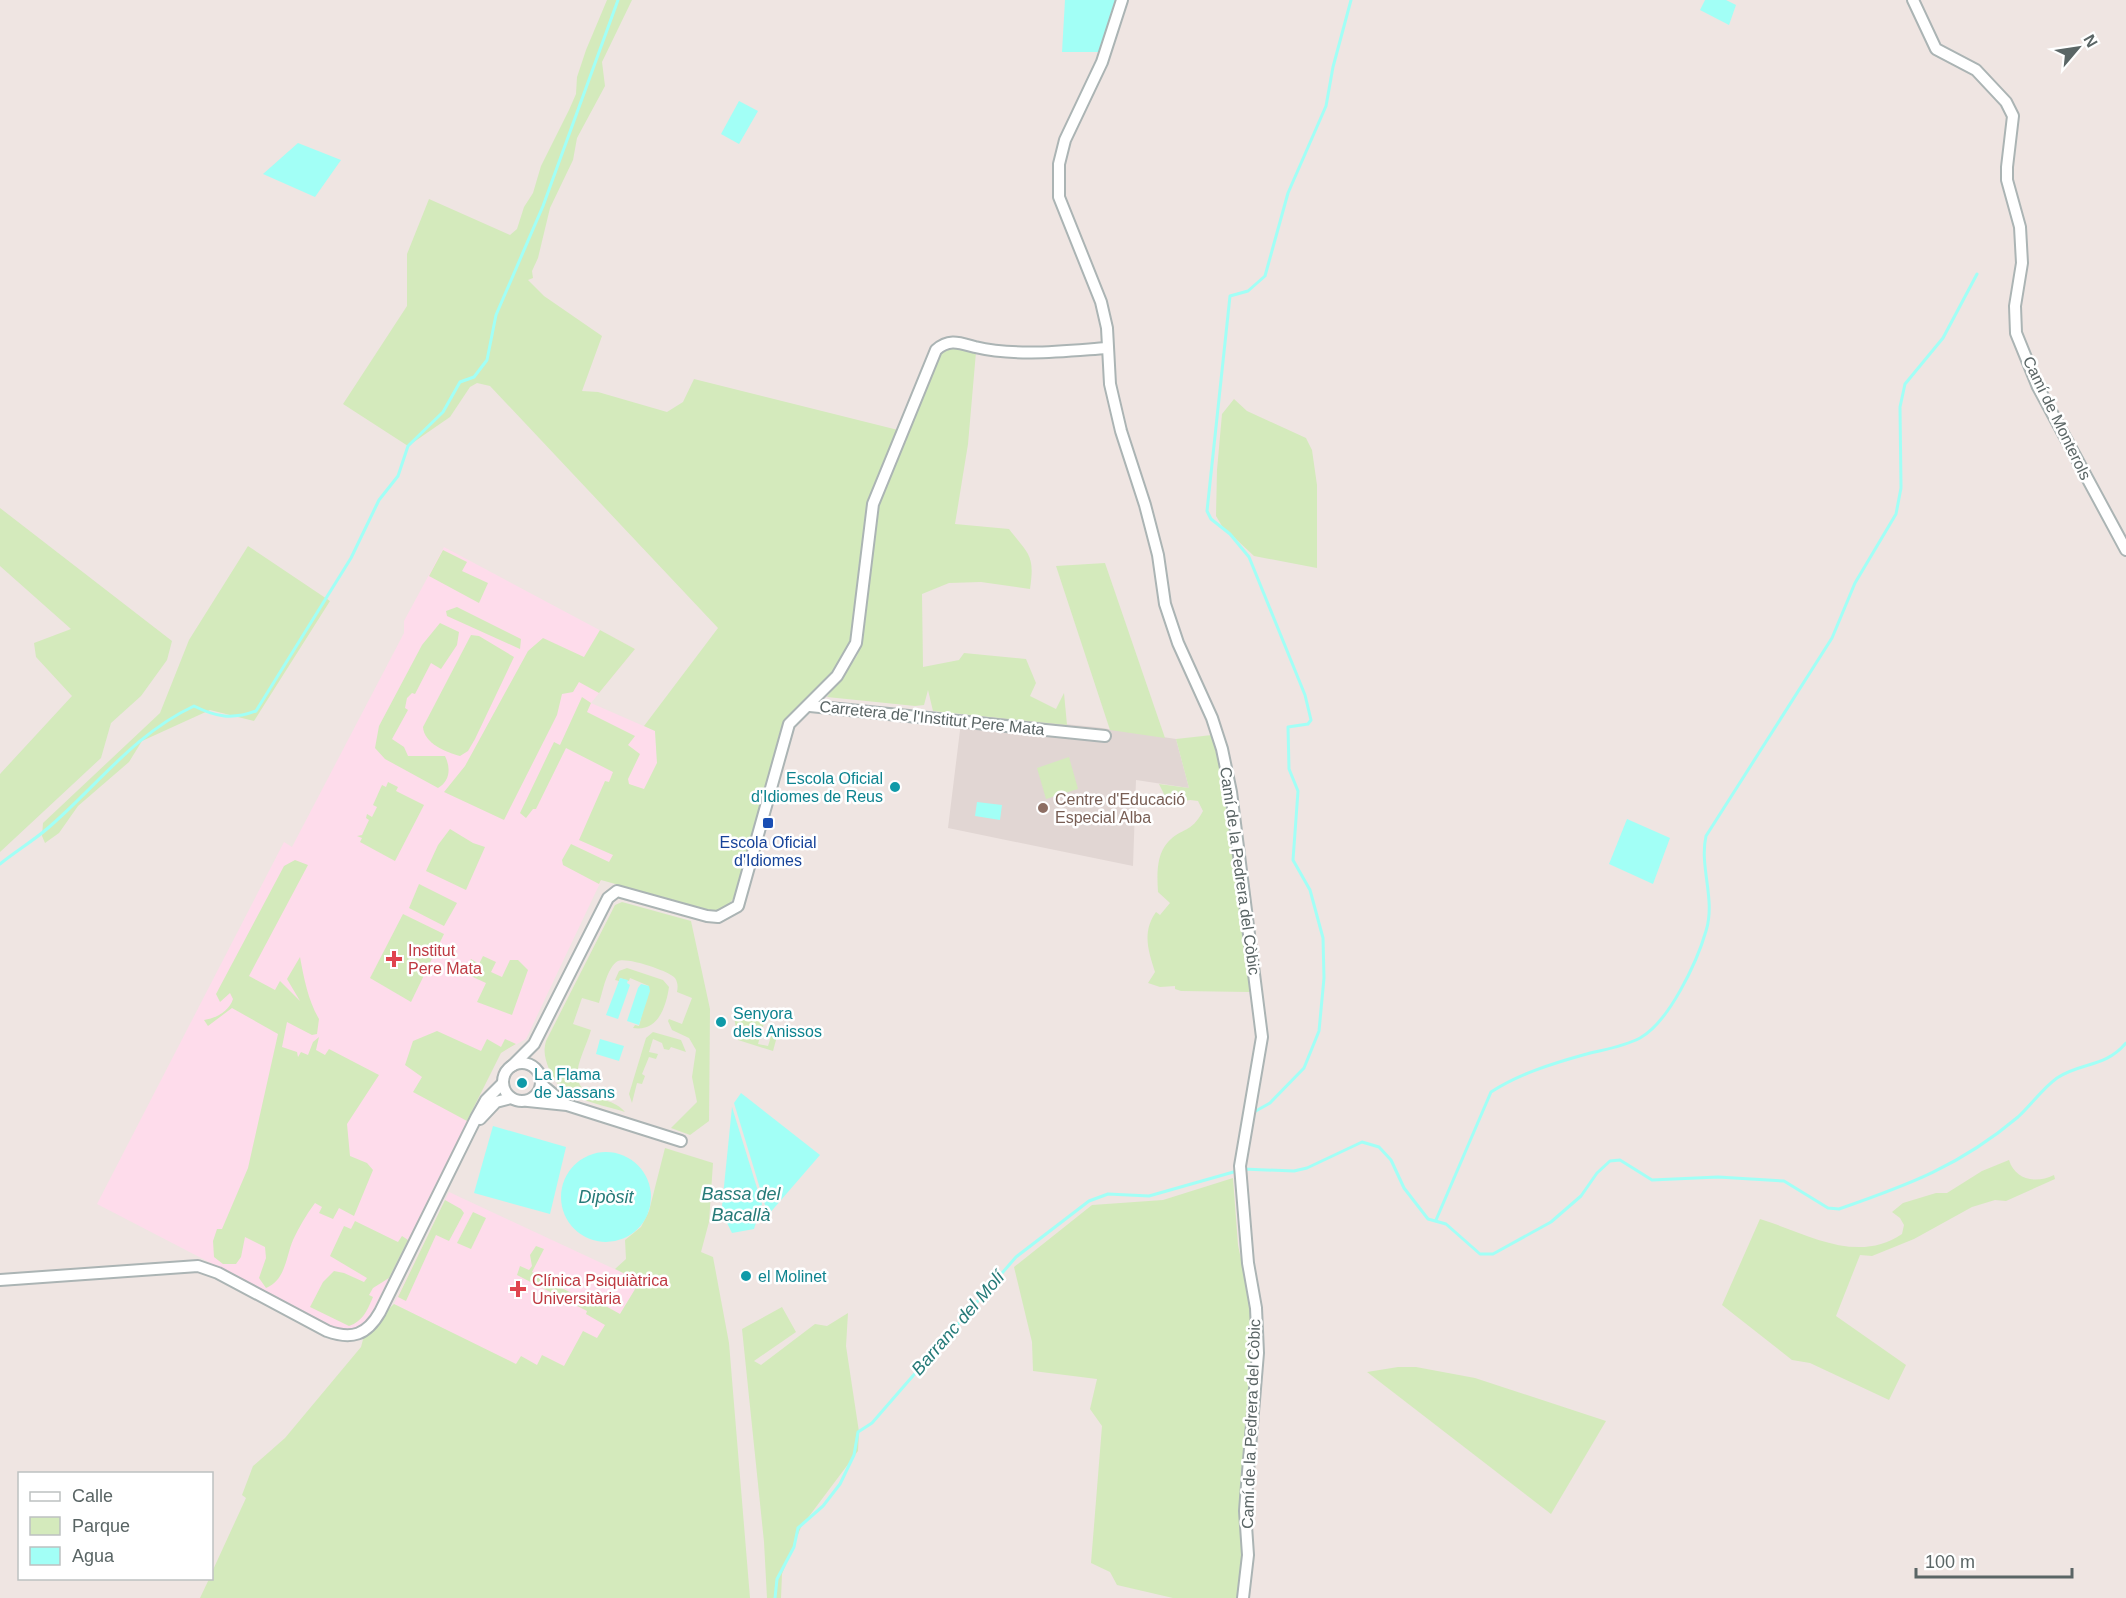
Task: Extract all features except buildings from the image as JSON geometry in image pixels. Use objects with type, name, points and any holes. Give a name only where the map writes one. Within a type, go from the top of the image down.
[{"type":"street","name":"Camí de la Pedrera del Còbic","points":[[1122,0],[1102,62],[1065,140],[1059,164],[1059,197],[1101,302],[1107,328],[1110,384],[1150,525],[1165,604],[1222,749],[1231,792],[1262,1037],[1240,1166],[1248,1263],[1256,1308],[1258,1353],[1247,1482],[1248,1555],[1243,1598]]},
{"type":"street","name":"Camí de Monterols","points":[[1913,0],[1936,49],[1976,70],[2006,102],[2013,116],[2007,180],[2020,228],[2022,263],[2015,306],[2016,333],[2038,387],[2126,550]]},
{"type":"street","points":[[810,706],[837,676],[856,643],[873,504],[936,350],[943,344],[954,341],[1000,351],[1107,348]]},
{"type":"street","name":"Carretera de l'Institut Pere Mata","points":[[512,1066],[534,1044],[608,898],[617,891],[707,916],[718,917],[738,906],[789,724],[810,706],[1105,736]]},
{"type":"street","points":[[534,1044],[536,1069],[541,1084],[567,1106]]},
{"type":"street","points":[[0,1280],[198,1266],[218,1274],[327,1331],[341,1336],[358,1335],[372,1326],[380,1312],[486,1100],[503,1083],[506,1073],[512,1066],[525,1064],[536,1069]]},
{"type":"street","points":[[503,1083],[511,1098]]},
{"type":"street","points":[[528,1101],[536,1095],[541,1084]]},
{"type":"street","points":[[474,1125],[496,1102],[511,1098],[521,1102],[567,1106],[681,1141]]},
{"type":"shaded area","name":"Institut Pere Mata","points":[[444,547],[635,649],[591,703],[655,731],[657,763],[526,1039],[501,1053],[365,1326],[344,1332],[97,1204],[284,842],[292,847],[404,633],[404,621]]},
{"type":"shaded area","name":"Centre d'Educació Especial Alba","points":[[962,714],[1095,727],[1176,739],[1189,788],[1136,780],[1133,866],[948,828]]},
{"type":"shaded area","name":"Clínica Psiquiàtrica Universitària","points":[[449,1192],[640,1281],[605,1339],[586,1399],[394,1304]]},
{"type":"green space","points":[[607,0],[632,0],[602,62],[605,86],[577,138],[573,160],[550,208],[538,258],[532,271],[533,278],[528,280],[544,296],[602,336],[582,391],[598,392],[667,412],[683,402],[694,379],[898,430],[868,509],[857,608],[844,657],[831,677],[796,710],[781,728],[737,891],[728,905],[713,911],[601,880],[599,884],[563,865],[562,860],[571,844],[609,862],[613,855],[579,840],[605,781],[609,782],[613,772],[566,748],[536,809],[533,809],[526,818],[520,813],[554,742],[560,745],[582,697],[591,703],[587,712],[635,736],[628,745],[640,754],[628,779],[629,784],[644,789],[657,763],[655,731],[644,726],[718,628],[490,386],[477,383],[470,387],[450,417],[408,446],[343,404],[407,306],[407,254],[429,199],[510,235],[517,229],[524,207],[533,193],[541,166],[576,94],[577,77]]},
{"type":"green space","points":[[951,345],[976,352],[968,444],[955,524],[1009,529],[1029,556],[1032,569],[1030,589],[981,582],[949,583],[922,594],[923,667],[959,660],[964,653],[1026,659],[1036,683],[1030,696],[1056,709],[1064,693],[1067,725],[933,711],[928,690],[924,705],[915,706],[827,697],[857,656],[862,642],[877,502],[938,356]]},
{"type":"green space","points":[[1234,399],[1247,411],[1306,438],[1312,450],[1317,485],[1317,568],[1254,556],[1222,526],[1216,516],[1222,414]]},
{"type":"green space","points":[[0,508],[172,641],[167,660],[141,696],[111,723],[101,758],[0,852],[0,774],[72,696],[36,657],[34,643],[71,629],[0,566]]},
{"type":"green space","points":[[248,546],[330,601],[254,721],[210,710],[142,741],[129,762],[78,806],[59,833],[45,843],[42,836],[43,823],[160,713],[189,640]]},
{"type":"green space","points":[[443,550],[467,562],[462,571],[488,583],[479,603],[429,576]]},
{"type":"green space","points":[[1105,563],[1165,738],[1110,730],[1056,566]]},
{"type":"green space","points":[[457,607],[521,639],[520,649],[447,616],[446,611]]},
{"type":"green space","points":[[440,623],[459,632],[457,645],[441,669],[431,663],[415,694],[412,693],[407,698],[405,708],[408,710],[392,739],[404,747],[408,756],[445,756],[448,774],[445,782],[438,788],[385,759],[375,748],[379,726],[422,645]]},
{"type":"green space","points":[[600,630],[635,649],[599,693],[579,682],[573,692],[562,694],[557,715],[504,820],[444,792],[465,766],[528,651],[543,638],[584,657]]},
{"type":"green space","points":[[471,635],[479,636],[514,657],[475,739],[468,751],[460,756],[431,742],[424,733],[423,727]]},
{"type":"green space","points":[[1212,735],[1226,796],[1250,992],[1181,991],[1175,989],[1175,986],[1160,987],[1148,983],[1155,972],[1149,949],[1149,927],[1156,912],[1160,915],[1170,903],[1158,892],[1159,859],[1168,842],[1190,827],[1203,811],[1198,801],[1190,800],[1169,804],[1159,784],[1189,788],[1176,739]]},
{"type":"green space","points":[[1069,757],[1078,789],[1046,799],[1037,768]]},
{"type":"green space","points":[[388,782],[398,787],[396,791],[424,805],[395,861],[360,842],[362,838],[357,836],[362,835],[369,820],[366,818],[367,814],[372,817],[377,807],[373,805],[382,785],[386,787]]},
{"type":"green space","points":[[450,829],[473,843],[485,847],[466,890],[426,871],[438,845]]},
{"type":"green space","points":[[295,860],[308,865],[249,976],[275,990],[280,981],[300,1001],[287,979],[300,957],[309,997],[319,1019],[317,1034],[312,1035],[287,1022],[282,1047],[297,1052],[298,1057],[301,1052],[308,1055],[313,1042],[319,1037],[316,1050],[325,1055],[329,1049],[379,1075],[347,1124],[350,1156],[367,1163],[373,1170],[354,1216],[339,1208],[333,1219],[319,1213],[322,1207],[315,1203],[293,1240],[281,1274],[273,1284],[266,1288],[259,1278],[266,1258],[265,1247],[245,1237],[241,1257],[236,1264],[223,1264],[214,1257],[213,1241],[217,1229],[222,1229],[248,1168],[278,1034],[232,1008],[208,1026],[204,1020],[213,1018],[229,1007],[233,999],[230,993],[220,1002],[216,994],[284,866]]},
{"type":"green space","points":[[419,884],[457,903],[444,926],[409,908]]},
{"type":"green space","points":[[622,902],[691,921],[710,1009],[709,1121],[690,1135],[671,1128],[697,1102],[692,1077],[696,1050],[689,1038],[672,1030],[668,1021],[669,1019],[682,1024],[692,998],[677,992],[678,985],[671,975],[648,965],[618,961],[608,974],[599,1003],[582,998],[573,1024],[591,1030],[578,1071],[581,1087],[589,1094],[620,1107],[625,1112],[570,1093],[554,1079],[546,1062],[546,1041],[615,905]]},
{"type":"green space","points":[[403,914],[444,934],[411,1002],[370,978]]},
{"type":"green space","points":[[483,956],[496,962],[491,972],[502,977],[510,960],[518,960],[528,970],[512,1015],[477,1002],[486,983],[464,973],[471,959],[479,964]]},
{"type":"green space","points":[[627,968],[663,980],[669,987],[663,1010],[655,1022],[649,1026],[633,1028],[635,1025],[639,1026],[649,986],[630,978],[629,981],[620,978],[619,981],[615,980],[619,971]]},
{"type":"green space","points":[[733,1011],[764,1023],[758,1044],[768,1046],[774,1027],[779,1029],[773,1051],[738,1040]]},
{"type":"green space","points":[[437,1031],[481,1051],[487,1039],[501,1047],[505,1039],[516,1044],[501,1053],[467,1121],[413,1092],[422,1077],[405,1065],[413,1041]]},
{"type":"green space","points":[[653,1032],[681,1040],[686,1052],[671,1047],[669,1050],[664,1049],[662,1043],[653,1039],[649,1052],[658,1054],[656,1059],[649,1057],[642,1074],[645,1076],[642,1084],[637,1083],[632,1103],[629,1094],[646,1038]]},
{"type":"green space","points":[[665,1148],[713,1163],[709,1222],[701,1252],[713,1257],[729,1343],[750,1598],[200,1598],[209,1580],[213,1580],[213,1570],[246,1498],[242,1495],[253,1466],[285,1438],[361,1347],[365,1332],[394,1304],[516,1364],[521,1356],[537,1365],[542,1355],[564,1366],[583,1331],[597,1338],[605,1325],[586,1314],[587,1311],[517,1275],[520,1266],[529,1270],[532,1266],[530,1255],[536,1246],[544,1249],[532,1272],[590,1303],[593,1299],[620,1314],[640,1281],[615,1269],[626,1259],[625,1240],[641,1227],[649,1211]]},
{"type":"green space","points":[[2009,1160],[2021,1176],[2040,1179],[2054,1175],[2055,1179],[2006,1201],[1995,1200],[1972,1207],[1914,1239],[1872,1256],[1860,1255],[1836,1316],[1906,1365],[1889,1400],[1810,1363],[1792,1360],[1722,1305],[1760,1219],[1813,1238],[1849,1247],[1867,1247],[1885,1243],[1902,1234],[1904,1225],[1900,1218],[1892,1212],[1903,1203],[1936,1193],[1947,1193],[1982,1171]]},
{"type":"green space","points":[[1233,1178],[1238,1245],[1251,1306],[1253,1384],[1240,1497],[1243,1558],[1239,1598],[1173,1598],[1117,1585],[1110,1572],[1091,1563],[1102,1426],[1090,1409],[1097,1379],[1033,1371],[1032,1342],[1014,1267],[1092,1205],[1163,1200]]},
{"type":"green space","points":[[445,1200],[464,1213],[449,1241],[436,1235],[406,1301],[398,1297]]},
{"type":"green space","points":[[473,1212],[486,1218],[471,1249],[457,1243]]},
{"type":"green space","points":[[355,1221],[398,1242],[402,1236],[408,1240],[389,1278],[373,1288],[369,1295],[373,1297],[364,1315],[349,1326],[310,1307],[323,1282],[334,1271],[364,1282],[367,1278],[330,1256],[344,1226],[351,1229]]},
{"type":"green space","points":[[782,1307],[796,1332],[754,1361],[761,1365],[815,1324],[827,1326],[848,1313],[846,1346],[859,1432],[858,1451],[801,1527],[782,1574],[781,1598],[767,1598],[764,1542],[742,1329]]},
{"type":"green space","points":[[1398,1367],[1416,1367],[1475,1378],[1606,1421],[1551,1514],[1367,1372]]},
{"type":"water","points":[[1065,0],[1115,0],[1099,52],[1062,52]]},
{"type":"water","points":[[1705,0],[1726,0],[1736,5],[1729,25],[1700,10]]},
{"type":"water","points":[[739,101],[758,111],[739,144],[721,134]]},
{"type":"water","points":[[298,143],[341,160],[315,197],[263,174]]},
{"type":"water","points":[[977,802],[1002,805],[1000,820],[975,816]]},
{"type":"water","points":[[1627,819],[1670,838],[1653,884],[1609,864]]},
{"type":"water","points":[[620,978],[628,980],[627,983],[630,985],[618,1019],[606,1015]]},
{"type":"water","points":[[641,984],[649,986],[650,991],[639,1025],[627,1021]]},
{"type":"water","points":[[600,1039],[624,1046],[619,1061],[596,1054]]},
{"type":"water","points":[[741,1093],[820,1155],[768,1215],[734,1103]]},
{"type":"water","name":"Bassa del Bacallà","points":[[732,1107],[762,1204],[754,1229],[732,1233],[724,1217],[722,1206]]},
{"type":"water","name":"Dipòsit","points":[[493,1126],[566,1147],[550,1214],[474,1193]]},
{"type":"water","name":"Dipòsit","points":[[606,1152],[623,1156],[638,1165],[647,1180],[651,1197],[647,1214],[638,1229],[623,1238],[606,1242],[589,1238],[574,1229],[565,1214],[561,1197],[565,1180],[574,1165],[589,1156]]},
{"type":"waterway","points":[[0,864],[48,828],[134,746],[173,718],[194,706],[224,716],[239,716],[256,711],[351,558],[379,500],[398,476],[408,446],[443,412],[460,382],[474,377],[487,360],[496,315],[543,206],[618,0]]},
{"type":"waterway","points":[[1254,1112],[1270,1103],[1304,1068],[1319,1031],[1324,978],[1323,938],[1310,890],[1293,860],[1298,791],[1289,769],[1288,727],[1308,724],[1311,720],[1305,695],[1249,557],[1230,534],[1211,519],[1207,511],[1230,296],[1248,291],[1265,276],[1288,193],[1326,106],[1333,67],[1351,0]]},
{"type":"waterway","points":[[1436,1220],[1491,1092],[1536,1070],[1640,1038],[1661,1019],[1680,990],[1696,959],[1709,919],[1709,895],[1704,859],[1706,836],[1832,638],[1855,583],[1896,514],[1901,488],[1900,407],[1905,384],[1943,338],[1977,274]]},
{"type":"waterway","points":[[1243,1169],[1294,1171],[1307,1168],[1362,1142],[1379,1147],[1391,1160],[1404,1188],[1428,1219],[1446,1224],[1480,1254],[1493,1254],[1551,1222],[1581,1196],[1597,1173],[1610,1161],[1620,1160],[1652,1180],[1718,1177],[1784,1181],[1828,1208],[1839,1209],[1911,1182],[1975,1149],[2018,1117],[2057,1078],[2110,1057],[2126,1043]]},
{"type":"waterway","name":"Barranc del Molí","points":[[775,1598],[777,1579],[794,1547],[798,1528],[823,1506],[840,1484],[854,1455],[858,1432],[872,1423],[1016,1257],[1089,1201],[1108,1194],[1149,1196],[1237,1171]]},
{"type":"place","name":"Escola Oficial d'Idiomes de Reus","points":[[895,787]]},
{"type":"place","name":"Centre d'Educació Especial Alba","points":[[1043,808]]},
{"type":"place","name":"Escola Oficial d'Idiomes","points":[[768,823]]},
{"type":"place","name":"Institut Pere Mata","points":[[394,959]]},
{"type":"place","name":"Senyora dels Anissos","points":[[721,1022]]},
{"type":"place","name":"La Flama de Jassans","points":[[522,1083]]},
{"type":"place","name":"el Molinet","points":[[746,1276]]},
{"type":"place","name":"Clínica Psiquiàtrica Universitària","points":[[518,1289]]}]
